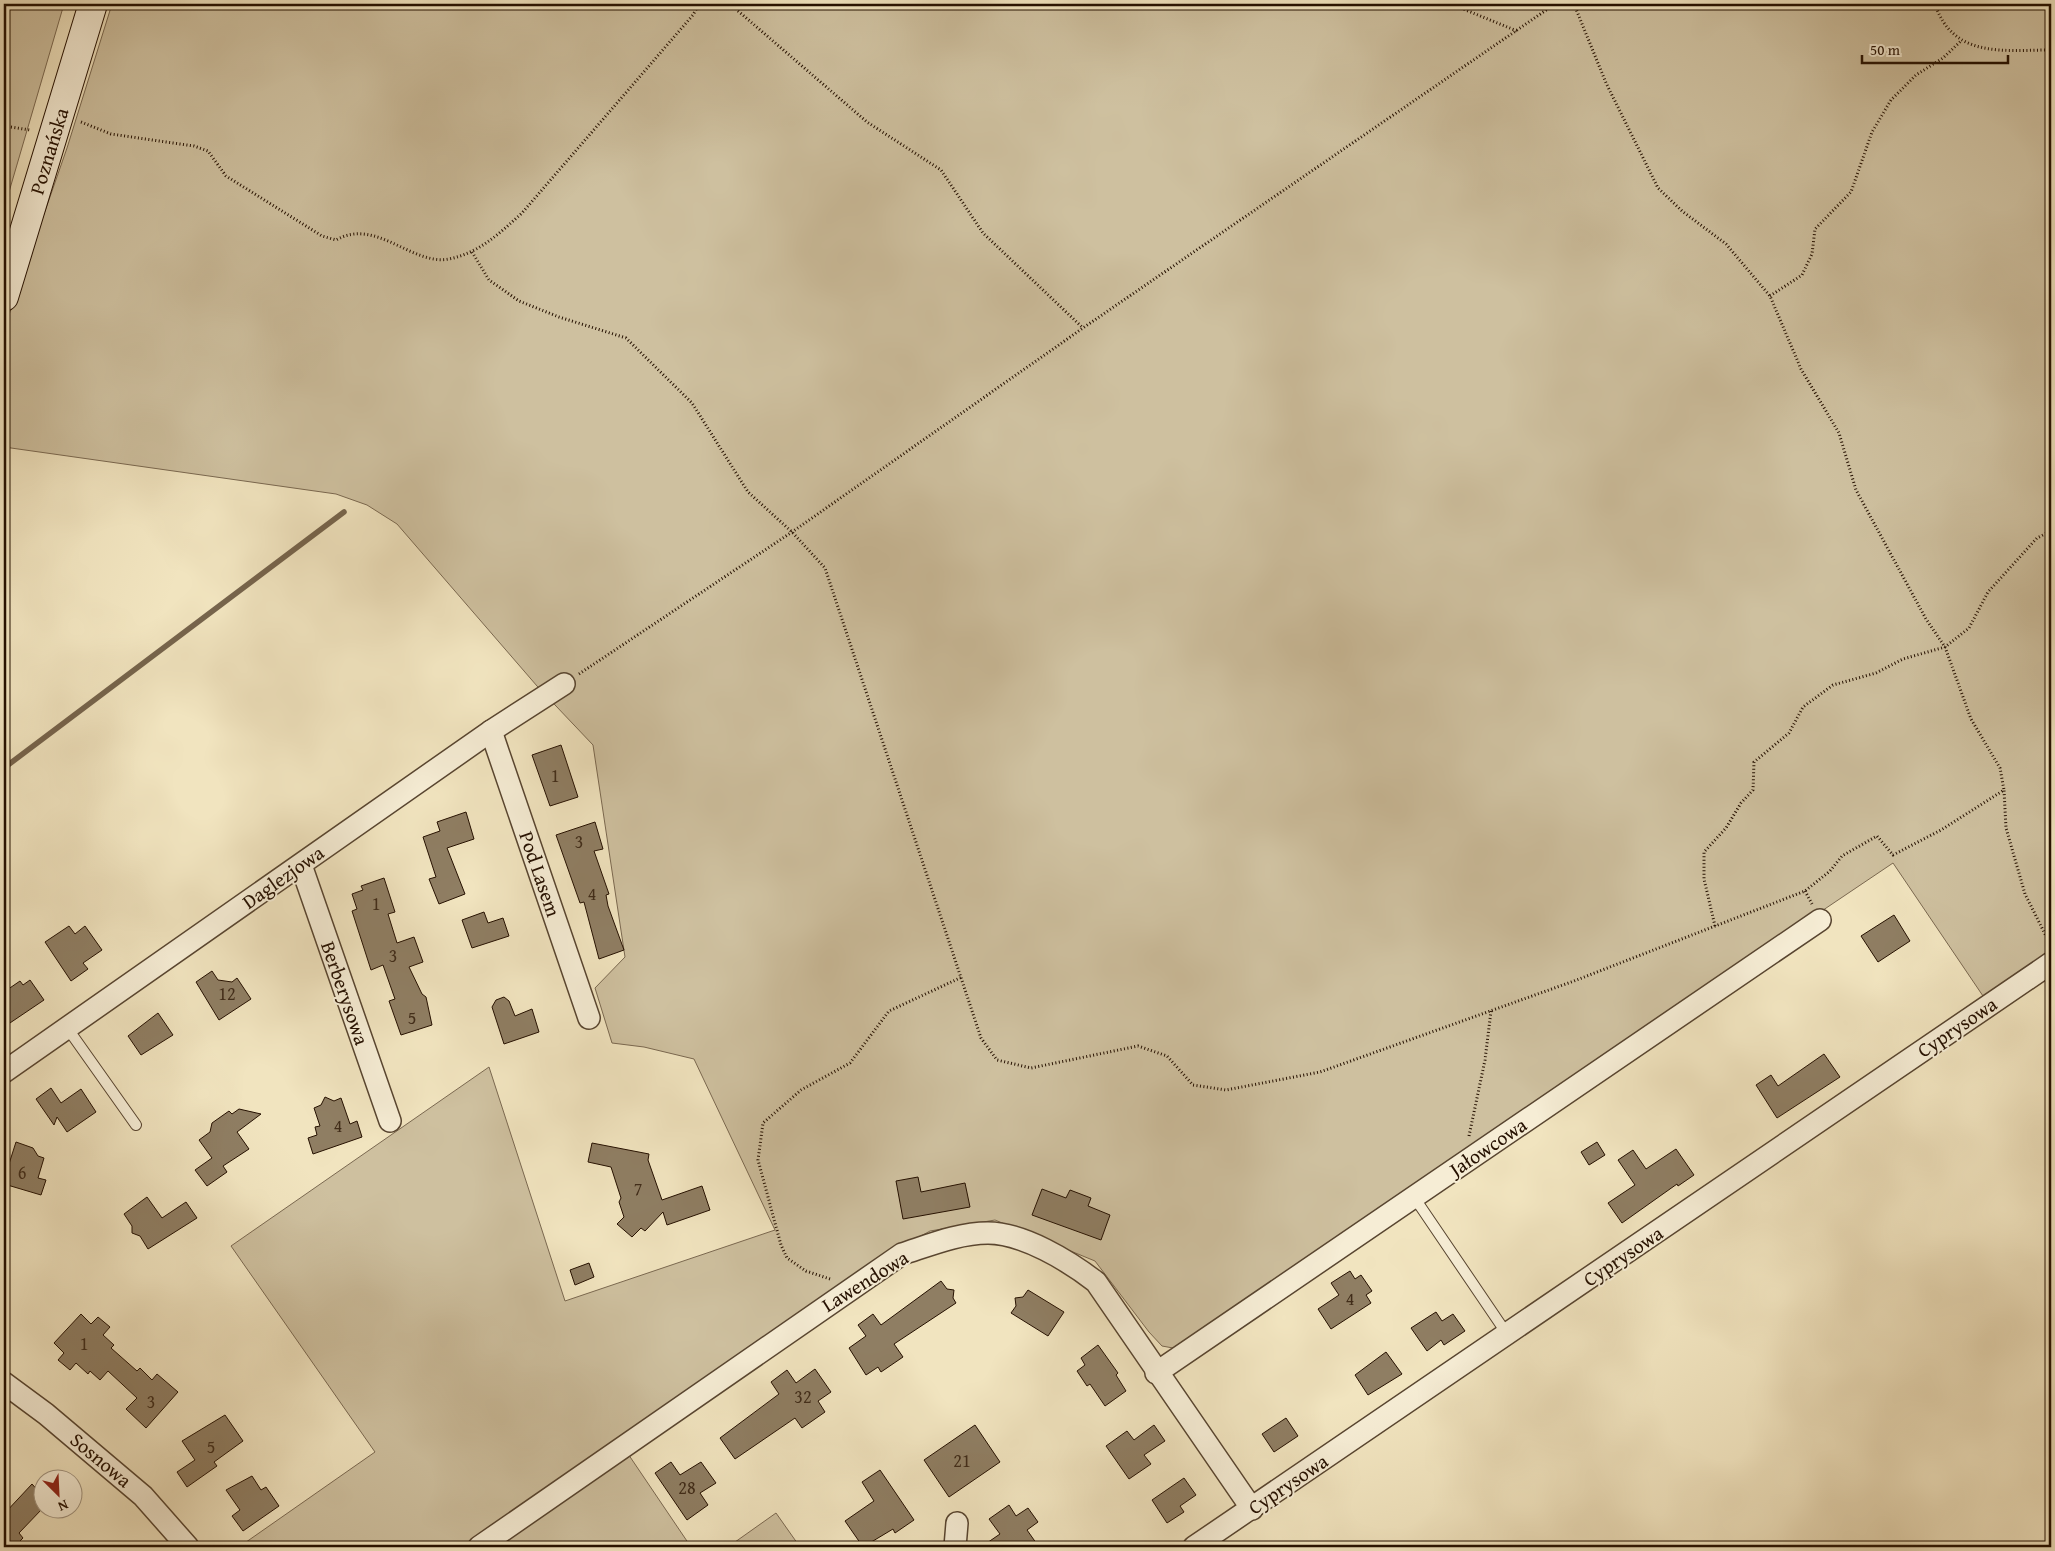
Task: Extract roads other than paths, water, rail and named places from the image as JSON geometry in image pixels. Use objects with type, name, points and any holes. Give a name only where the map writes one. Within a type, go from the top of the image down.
[{"type":"street","name":"Poznańska","points":[[4,297],[94,4]]},
{"type":"street","name":"Daglezjowa","points":[[4,1072],[68,1029],[492,730],[564,684]]},
{"type":"street","name":"Pod Lasem","points":[[492,730],[589,1018]]},
{"type":"street","name":"Berberysowa","points":[[301,865],[390,1120]]},
{"type":"street","name":"Jałowcowa","points":[[1156,1373],[1820,920]]},
{"type":"street","name":"Cyprysowa","points":[[1194,1547],[2051,963]]},
{"type":"street","name":"Lawendowa","points":[[479,1547],[902,1254],[948,1239],[989,1233],[1017,1239],[1045,1250],[1067,1261],[1096,1282],[1156,1373],[1252,1509]]},
{"type":"street","name":"Sosnowa","points":[[4,1383],[54,1420],[143,1496],[188,1547]]},
{"type":"street","points":[[955,1547],[957,1523]]},
{"type":"lane","points":[[68,1029],[136,1125]]},
{"type":"lane","points":[[1414,1197],[1507,1334]]},
{"type":"waterway","points":[[4,768],[344,512]]}]
